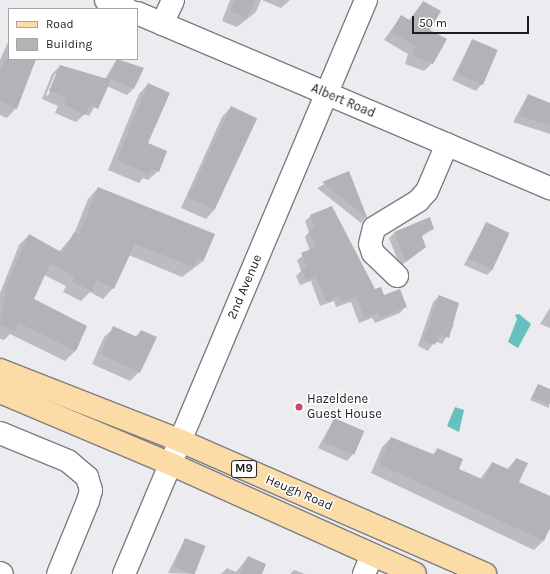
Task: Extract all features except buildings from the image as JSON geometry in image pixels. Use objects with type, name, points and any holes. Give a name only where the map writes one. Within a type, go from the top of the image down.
[{"type":"main road","name":"Heugh Road","points":[[0,370],[181,441],[485,574]]},
{"type":"main road","name":"Heugh Road","points":[[0,392],[173,465],[368,564],[415,574]]},
{"type":"street","points":[[106,0],[125,8]]},
{"type":"street","points":[[162,24],[173,0]]},
{"type":"street","name":"2nd Avenue","points":[[124,574],[173,465],[181,441],[366,0]]},
{"type":"street","name":"Albert Road","points":[[138,13],[550,188]]},
{"type":"street","points":[[397,276],[373,254],[370,244],[374,228],[422,196],[447,144]]},
{"type":"street","points":[[0,433],[68,462],[87,477],[90,490],[88,501],[58,574]]},
{"type":"water","points":[[519,314],[531,324],[518,348],[508,342],[517,319],[515,315]]},
{"type":"water","points":[[455,407],[464,410],[459,432],[447,426]]},
{"type":"place","name":"Hazeldene Guest House","points":[[299,407]]}]
